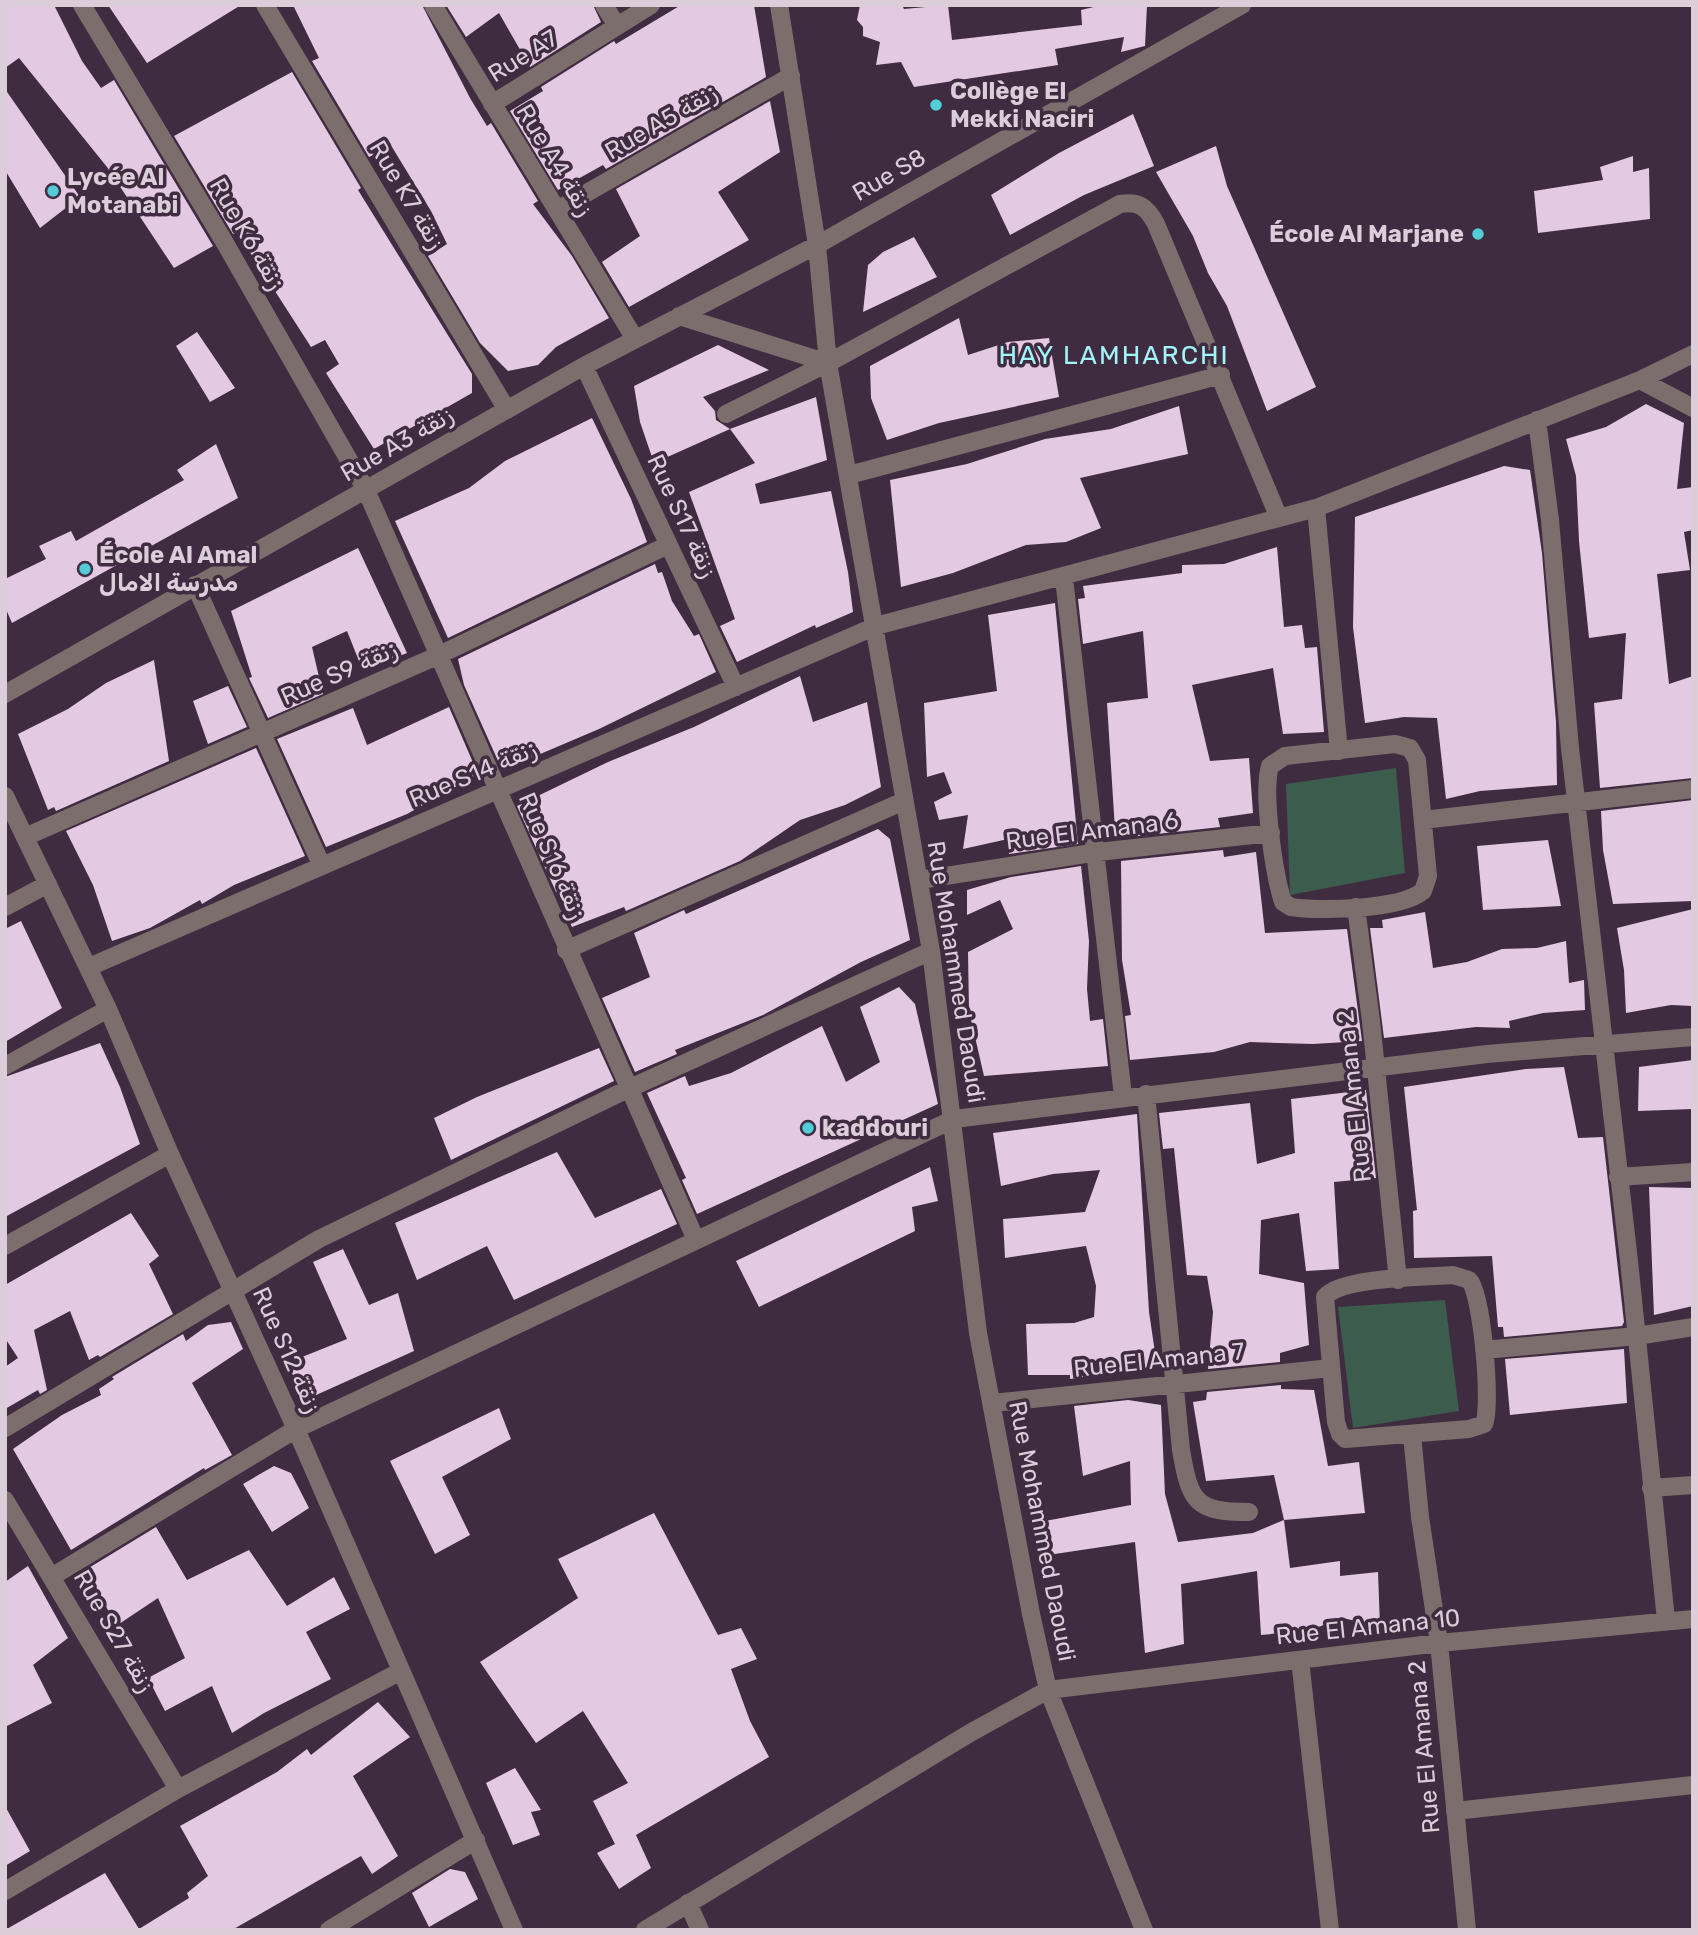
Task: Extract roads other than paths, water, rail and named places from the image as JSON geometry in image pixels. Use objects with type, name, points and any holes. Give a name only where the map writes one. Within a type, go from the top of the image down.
[{"type":"street","name":"Rue K6 زنقة","points":[[82,5],[225,243],[366,490]]},
{"type":"street","name":"Rue K7 زنقة","points":[[265,5],[507,410]]},
{"type":"street","name":"Rue A4 زنقة","points":[[433,5],[635,340]]},
{"type":"street","points":[[604,5],[617,26]]},
{"type":"street","name":"Rue Mohammed Daoudi","points":[[779,5],[817,245],[828,363],[931,951],[954,1119],[978,1333],[1031,1614],[1048,1690],[1144,1930]]},
{"type":"street","name":"Rue S8","points":[[817,245],[1242,5]]},
{"type":"street","name":"Rue A7","points":[[492,104],[617,26],[641,8]]},
{"type":"street","name":"Rue A5 زنقة","points":[[556,210],[791,76]]},
{"type":"street","points":[[726,414],[828,363],[1120,204],[1132,202],[1146,208],[1156,223],[1222,374],[1279,518]]},
{"type":"street","name":"Rue A3 زنقة","points":[[5,694],[584,366],[817,245]]},
{"type":"street","points":[[679,316],[828,363]]},
{"type":"street","name":"Rue S14 زنقة","points":[[89,967],[321,864],[876,626],[1316,509],[1640,380],[1693,354]]},
{"type":"street","name":"Rue S17 زنقة","points":[[584,366],[736,687]]},
{"type":"street","points":[[849,475],[1222,374]]},
{"type":"street","points":[[1640,380],[1693,408]]},
{"type":"street","points":[[1537,419],[1576,802],[1637,1336],[1666,1620]]},
{"type":"street","name":"Rue S16 زنقة","points":[[366,490],[566,950],[696,1240]]},
{"type":"street","points":[[1316,509],[1339,751]]},
{"type":"street","name":"Rue S9 زنقة","points":[[25,837],[437,656],[668,545]]},
{"type":"street","points":[[1064,578],[1098,852],[1123,1096]]},
{"type":"street","points":[[195,585],[321,864]]},
{"type":"street","points":[[1395,744],[1410,748],[1417,760],[1423,820],[1428,883],[1423,891],[1409,899],[1356,907],[1290,907],[1283,902],[1271,833],[1267,783],[1270,766],[1285,756],[1395,744]]},
{"type":"street","points":[[1423,820],[1693,789]]},
{"type":"street","name":"Rue S12 زنقة","points":[[5,796],[108,1009],[170,1154],[296,1429],[514,1930]]},
{"type":"street","points":[[566,950],[904,801]]},
{"type":"street","name":"Rue El Amana 6","points":[[920,880],[1098,852],[1271,833]]},
{"type":"street","points":[[5,907],[48,884]]},
{"type":"street","name":"Rue El Amana 2","points":[[1356,907],[1398,1280]]},
{"type":"street","points":[[5,1428],[233,1290],[354,1222],[628,1089],[931,951]]},
{"type":"street","points":[[5,1066],[108,1009]]},
{"type":"street","points":[[53,1576],[296,1429],[954,1119],[1123,1096],[1376,1069],[1487,1054],[1693,1037]]},
{"type":"street","points":[[1146,1094],[1181,1450],[1187,1485],[1194,1499],[1213,1510],[1249,1512]]},
{"type":"street","points":[[5,1246],[170,1154]]},
{"type":"street","points":[[1618,1177],[1693,1172]]},
{"type":"street","points":[[1453,1276],[1469,1279],[1475,1289],[1485,1350],[1489,1407],[1484,1424],[1469,1429],[1412,1435],[1345,1439],[1340,1434],[1336,1422],[1324,1304],[1329,1292],[1348,1286],[1398,1280],[1453,1276]]},
{"type":"street","points":[[1485,1350],[1637,1336],[1693,1327]]},
{"type":"street","name":"Rue El Amana 7","points":[[993,1404],[1175,1382],[1331,1368]]},
{"type":"street","name":"Rue El Amana 2","points":[[1412,1435],[1420,1517],[1439,1643],[1467,1930]]},
{"type":"street","points":[[1651,1488],[1693,1485]]},
{"type":"street","name":"Rue S27 زنقة","points":[[5,1500],[53,1576],[178,1789]]},
{"type":"street","name":"Rue El Amana 10","points":[[1048,1690],[1439,1643],[1693,1619]]},
{"type":"street","points":[[1300,1660],[1330,1930]]},
{"type":"street","points":[[5,1891],[178,1789],[401,1671]]},
{"type":"street","points":[[645,1930],[970,1733],[1048,1690]]},
{"type":"street","points":[[1455,1811],[1693,1785]]},
{"type":"street","points":[[329,1930],[476,1840]]},
{"type":"street","points":[[688,1903],[700,1930]]},
{"type":"place","name":"Collège El Mekki Naciri","points":[[936,105]]},
{"type":"place","name":"Lycée Al Motanabi","points":[[53,191]]},
{"type":"place","name":"École Al Marjane","points":[[1478,234]]},
{"type":"place","name":"École Al Amal مدرسة الامال","points":[[85,569]]},
{"type":"place","name":"kaddouri","points":[[808,1128]]},
{"type":"district","name":"HAY LAMHARCHI","points":[[1114,355]]}]
